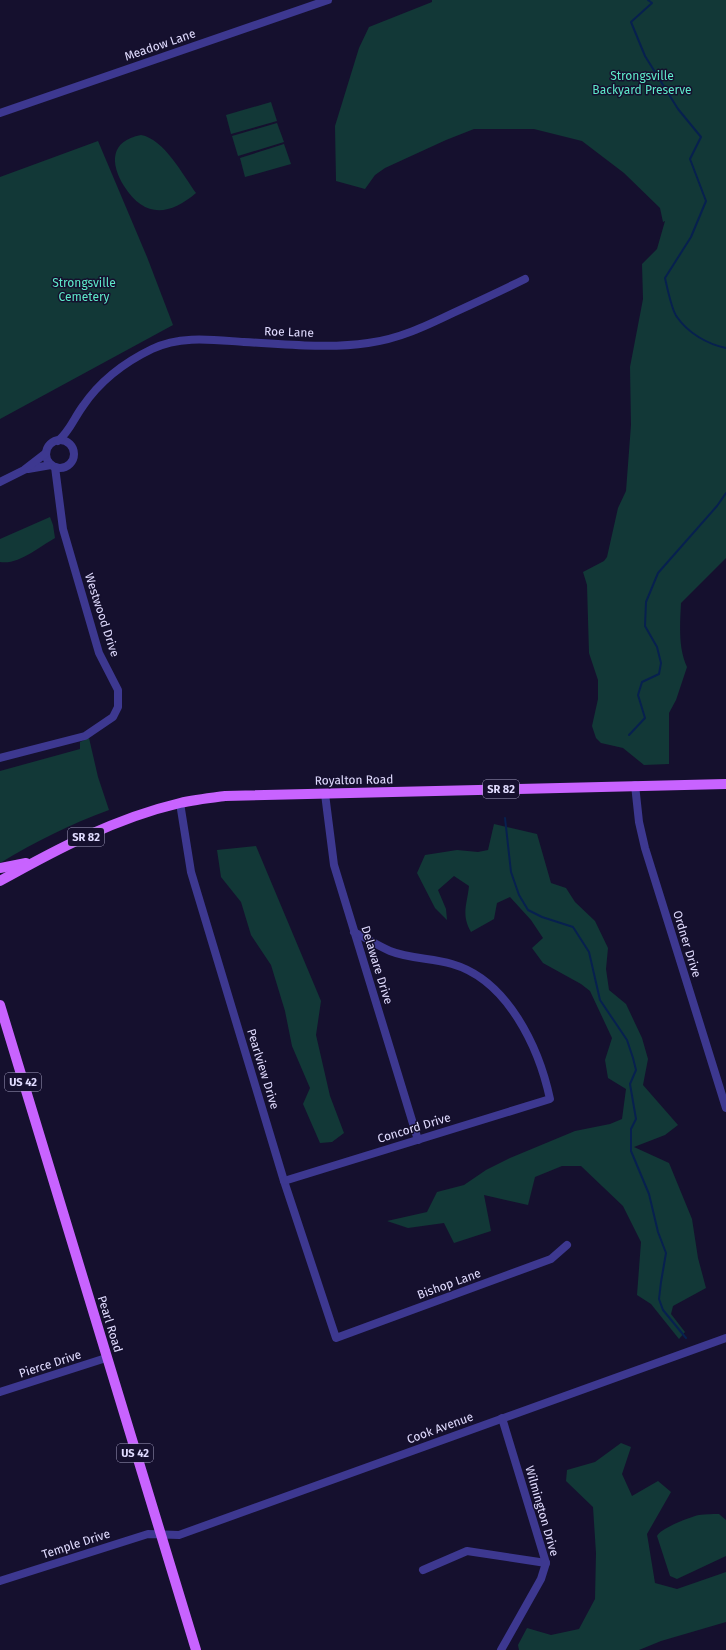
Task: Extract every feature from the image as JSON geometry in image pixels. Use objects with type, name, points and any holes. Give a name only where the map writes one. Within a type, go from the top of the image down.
[{"type":"main road","name":"Royalton Road","points":[[0,881],[37,860],[119,822],[180,803],[225,796],[726,784]]},
{"type":"main road","points":[[0,868],[37,860]]},
{"type":"main road","name":"Pearl Road","points":[[0,1005],[106,1358],[196,1650]]},
{"type":"street","name":"Meadow Lane","points":[[0,113],[328,0]]},
{"type":"street","name":"Roe Lane","points":[[58,440],[73,423],[82,407],[101,383],[128,363],[152,349],[184,340],[201,339],[302,345],[343,345],[368,343],[389,339],[415,331],[525,279]]},
{"type":"street","points":[[24,470],[53,466],[66,467],[73,460],[73,423]]},
{"type":"street","points":[[53,466],[47,460],[46,453],[49,445],[58,440],[66,441],[73,448]]},
{"type":"street","points":[[0,482],[24,470],[46,453]]},
{"type":"street","name":"Westwood Drive","points":[[0,758],[84,736],[113,717],[118,707],[118,690],[99,653],[63,528],[59,493],[53,466]]},
{"type":"street","name":"Westwood Drive","points":[[59,493],[66,467]]},
{"type":"street","name":"Ordner Drive","points":[[635,786],[639,822],[645,848],[726,1108]]},
{"type":"street","name":"Delaware Drive","points":[[325,794],[334,865],[418,1140]]},
{"type":"street","name":"Pearlview Drive","points":[[180,803],[191,872],[284,1180],[336,1338]]},
{"type":"street","name":"Concord Drive","points":[[284,1180],[550,1099],[544,1074],[529,1039],[500,994],[476,975],[453,964],[425,960],[390,951],[354,932]]},
{"type":"street","name":"Bishop Lane","points":[[336,1338],[551,1259],[567,1246]]},
{"type":"street","name":"Cook Avenue","points":[[161,1534],[179,1535],[726,1338]]},
{"type":"street","name":"Pierce Drive","points":[[0,1392],[106,1358]]},
{"type":"street","name":"Wilmington Drive","points":[[501,1650],[541,1579],[546,1563],[502,1418]]},
{"type":"street","name":"Temple Drive","points":[[0,1581],[148,1534],[161,1534]]},
{"type":"street","points":[[423,1570],[467,1551],[546,1563]]},
{"type":"green space","name":"Strongsville Backyard Preserve","points":[[432,0],[726,0],[726,558],[681,603],[681,644],[687,667],[676,700],[669,713],[669,764],[644,765],[623,748],[601,743],[596,738],[592,726],[598,699],[598,680],[589,653],[587,585],[583,572],[604,561],[607,557],[618,508],[626,491],[631,425],[630,367],[643,299],[642,264],[657,249],[665,221],[663,222],[660,208],[624,173],[582,141],[534,129],[474,129],[385,168],[375,175],[365,189],[336,181],[335,126],[359,48],[369,27],[432,2]]},
{"type":"green space","points":[[271,102],[277,121],[231,134],[226,115]]},
{"type":"green space","points":[[277,123],[284,142],[238,156],[232,136]]},
{"type":"green space","points":[[141,135],[157,143],[165,150],[196,193],[186,201],[176,206],[157,210],[140,204],[132,196],[119,177],[116,169],[116,154],[118,148],[123,142]]},
{"type":"green space","name":"Strongsville Cemetery","points":[[98,141],[147,257],[173,325],[0,419],[0,177]]},
{"type":"green space","points":[[284,144],[291,164],[245,177],[240,158]]},
{"type":"green space","points":[[50,517],[55,538],[22,558],[14,561],[0,562],[0,539]]},
{"type":"green space","points":[[89,738],[98,777],[109,810],[80,821],[53,834],[0,863],[0,771],[80,749],[80,742]]},
{"type":"green space","points":[[494,824],[537,834],[551,883],[566,888],[575,902],[595,921],[608,948],[606,969],[609,990],[626,1004],[642,1038],[648,1059],[643,1085],[678,1125],[665,1135],[634,1147],[669,1163],[692,1219],[698,1258],[706,1288],[673,1306],[671,1314],[685,1332],[679,1339],[651,1304],[637,1295],[641,1242],[623,1206],[581,1166],[562,1166],[535,1177],[528,1205],[484,1195],[491,1231],[454,1243],[444,1223],[408,1228],[387,1221],[427,1212],[437,1192],[464,1185],[486,1170],[510,1158],[575,1131],[610,1124],[622,1119],[626,1089],[608,1078],[605,1060],[612,1038],[590,991],[581,984],[543,963],[532,948],[543,938],[531,920],[510,897],[497,903],[494,919],[471,932],[465,915],[469,886],[454,876],[438,890],[446,909],[447,920],[435,908],[417,873],[425,855],[457,850],[478,852],[488,850]]},
{"type":"green space","points":[[256,846],[321,1001],[316,1035],[330,1096],[344,1133],[332,1142],[320,1143],[303,1104],[310,1088],[292,1046],[285,1011],[271,965],[251,935],[241,902],[221,877],[217,850]]},
{"type":"green space","points":[[621,1443],[631,1447],[622,1474],[632,1496],[658,1481],[671,1492],[647,1534],[655,1583],[677,1589],[726,1572],[726,1622],[661,1641],[639,1650],[519,1650],[518,1645],[527,1628],[551,1635],[579,1629],[595,1599],[596,1553],[593,1507],[566,1481],[567,1470],[595,1462]]},
{"type":"green space","points":[[719,1514],[726,1520],[726,1556],[677,1579],[670,1576],[657,1536],[670,1526],[689,1518],[699,1515]]},
{"type":"waterway","points":[[648,0],[652,3],[631,22],[645,56],[678,109],[701,137],[690,159],[706,201],[691,237],[665,278],[673,310],[681,323],[692,333],[705,341],[726,348]]},
{"type":"waterway","points":[[629,735],[645,718],[638,695],[642,682],[659,674],[661,663],[657,647],[645,626],[646,602],[658,573],[717,506],[726,493]]},
{"type":"waterway","points":[[505,818],[511,872],[519,895],[528,910],[542,917],[573,927],[589,952],[600,1000],[627,1040],[636,1070],[630,1084],[636,1119],[631,1129],[631,1151],[649,1194],[658,1232],[666,1253],[659,1299],[663,1310],[686,1338]]}]
